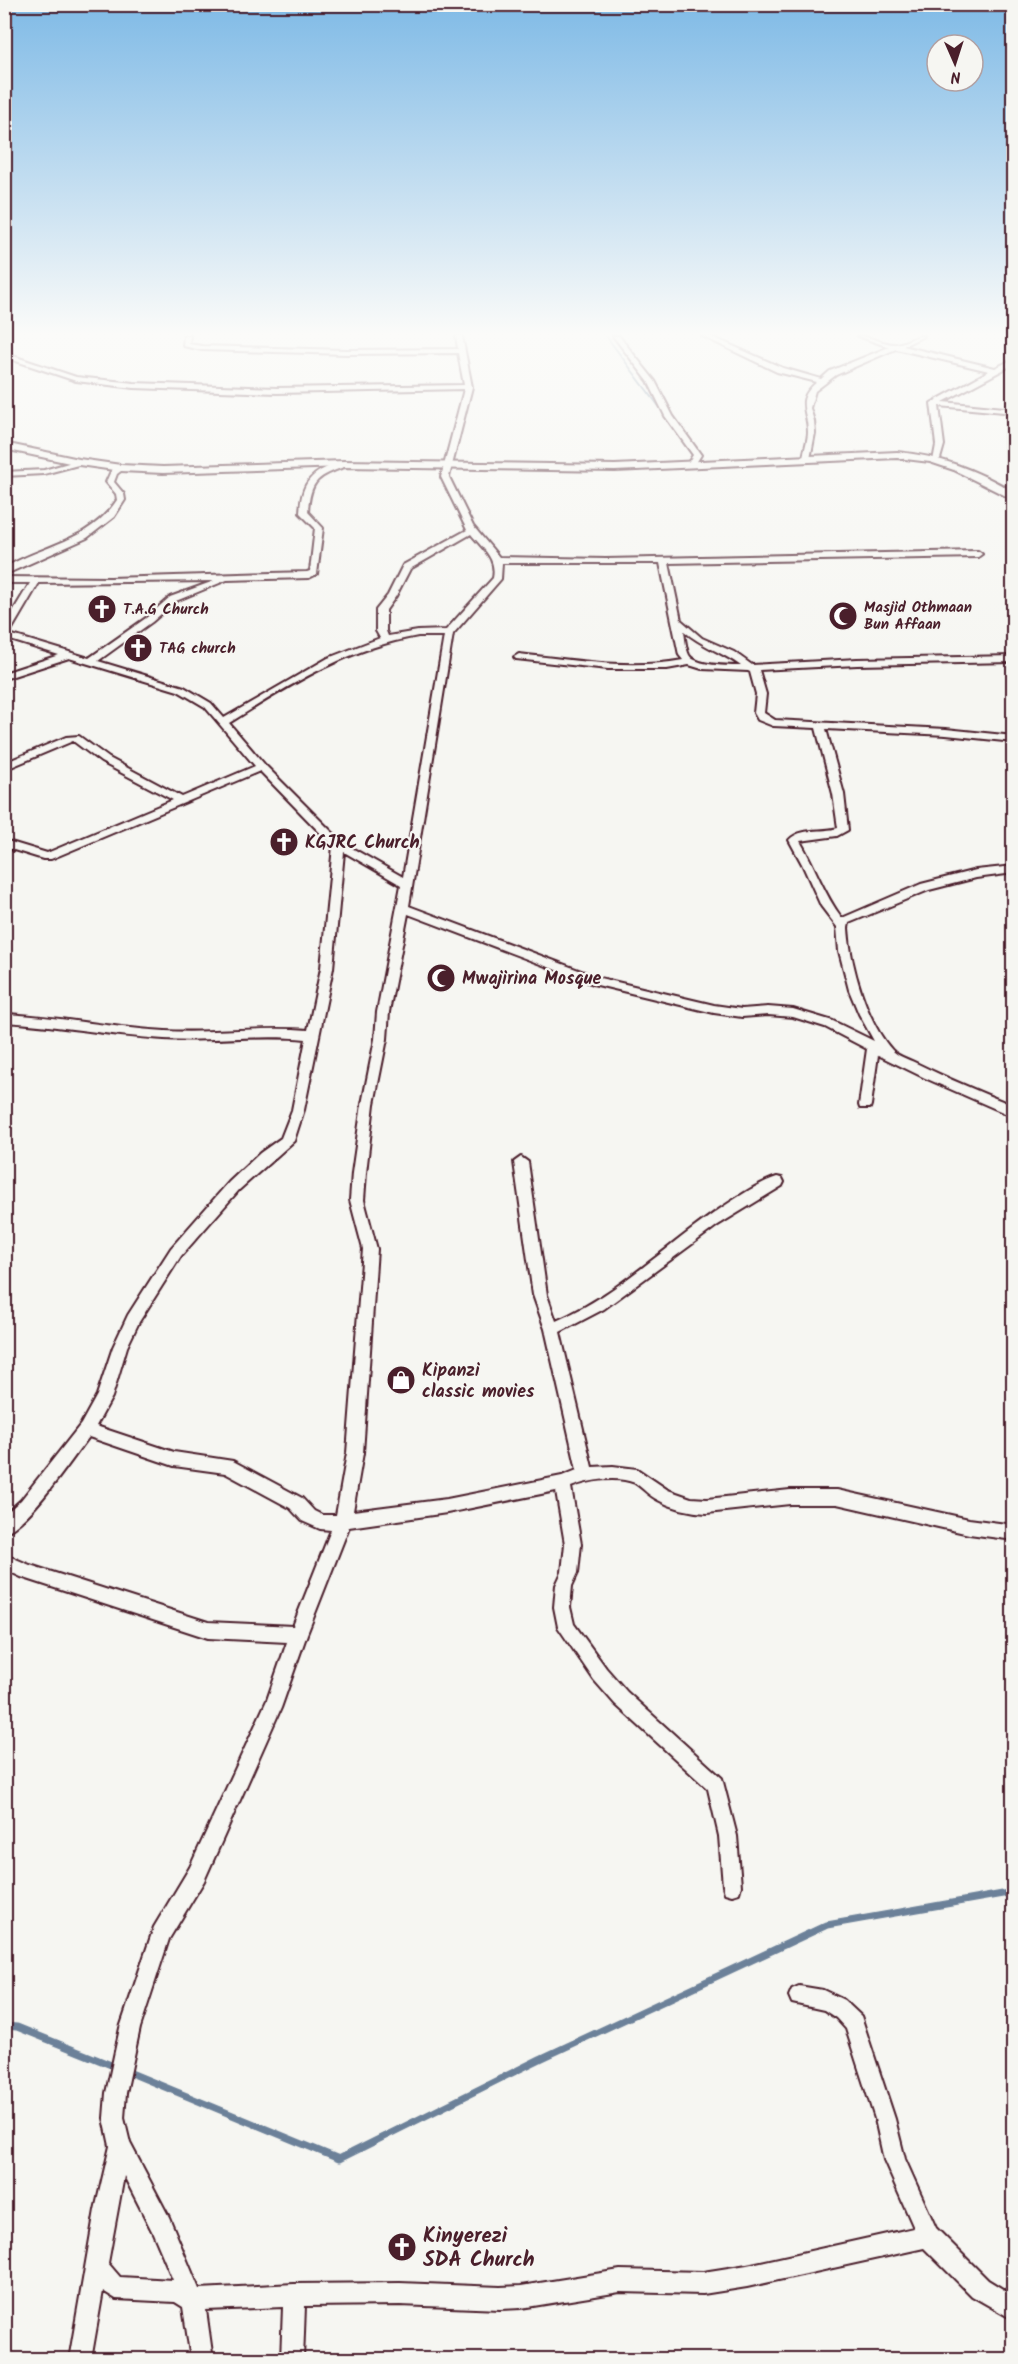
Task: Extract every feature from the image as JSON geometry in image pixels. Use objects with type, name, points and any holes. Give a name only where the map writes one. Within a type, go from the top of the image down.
[{"type":"street","points":[[5,446],[79,462],[122,468],[206,470],[344,464],[577,468],[897,455],[936,459],[962,468],[1014,497]]},
{"type":"street","points":[[202,2360],[193,2300],[161,2224],[120,2146],[114,2118],[116,2093],[130,2028],[161,1934],[197,1874],[275,1702],[298,1634],[343,1521],[355,1453],[370,1249],[357,1200],[359,1173],[368,1104],[381,1039],[383,1012],[403,908],[441,671],[450,633],[497,579],[499,568],[497,560],[472,530],[445,477],[453,446]]},
{"type":"street","points":[[691,446],[697,455],[691,464]]},
{"type":"street","points":[[806,459],[810,446]]},
{"type":"street","points":[[936,459],[940,446]]},
{"type":"street","points":[[4,474],[44,472],[79,462]]},
{"type":"street","points":[[4,580],[110,581],[236,575],[309,575],[314,572],[319,528],[304,513],[308,484],[318,473],[344,464]]},
{"type":"street","points":[[4,572],[35,555],[78,541],[97,529],[121,500],[120,494],[110,482],[114,473],[122,468]]},
{"type":"street","points":[[385,639],[381,631],[381,610],[395,591],[406,567],[472,530]]},
{"type":"street","points":[[497,560],[664,561],[978,554]]},
{"type":"street","points":[[664,561],[681,649],[690,662]]},
{"type":"street","points":[[90,662],[149,620],[173,599],[236,575]]},
{"type":"street","points":[[36,581],[4,635],[64,656],[189,692],[208,705],[261,767],[339,845],[407,884]]},
{"type":"street","points":[[676,620],[699,640],[732,654],[753,669],[761,694],[759,713],[762,718],[773,723],[969,733],[1014,739]]},
{"type":"street","points":[[224,722],[306,672],[351,651],[385,639],[415,633],[450,633]]},
{"type":"street","points":[[4,676],[64,656]]},
{"type":"street","points":[[519,657],[608,666],[667,666],[690,662],[716,668],[753,669],[857,662],[1014,658]]},
{"type":"street","points":[[820,726],[844,821],[843,831],[798,836],[794,840],[827,906],[842,926]]},
{"type":"street","points":[[4,767],[75,738],[105,760],[182,801]]},
{"type":"street","points":[[4,843],[47,857],[261,767]]},
{"type":"street","points":[[4,1526],[27,1505],[86,1430],[104,1397],[120,1347],[133,1319],[172,1257],[234,1186],[265,1157],[287,1141],[298,1110],[327,968],[339,845]]},
{"type":"street","points":[[889,1056],[876,1037],[861,1006],[842,936],[844,921],[856,914],[925,887],[976,874],[1014,869]]},
{"type":"street","points":[[403,908],[597,981],[714,1009],[742,1013],[768,1011],[793,1013],[829,1024],[889,1056],[1014,1112]]},
{"type":"street","points":[[4,1018],[32,1018],[162,1035],[205,1036],[261,1031],[314,1035]]},
{"type":"street","points":[[865,1105],[873,1048]]},
{"type":"street","points":[[521,1162],[540,1295],[552,1329],[586,1474]]},
{"type":"street","points":[[552,1329],[574,1320],[604,1301],[637,1279],[721,1214],[777,1182]]},
{"type":"street","points":[[86,1430],[174,1459],[227,1466],[296,1503],[308,1516],[320,1522],[343,1521],[368,1515],[447,1506],[562,1483],[586,1474],[628,1473],[637,1476],[663,1495],[692,1505],[835,1497],[981,1530],[1014,1533]]},
{"type":"street","points":[[562,1483],[573,1544],[570,1573],[564,1585],[562,1607],[566,1627],[600,1674],[621,1698],[716,1784],[728,1836],[732,1886]]},
{"type":"street","points":[[4,1562],[27,1572],[208,1630],[298,1634]]},
{"type":"street","points":[[799,1996],[819,1998],[846,2011],[854,2023],[885,2119],[895,2160],[928,2236],[980,2288],[1014,2309]]},
{"type":"street","points":[[81,2360],[96,2265],[120,2146]]},
{"type":"street","points":[[96,2265],[105,2279],[116,2288],[177,2291],[193,2300],[294,2295],[399,2294],[500,2298],[532,2296],[620,2281],[703,2283],[747,2276],[928,2236]]},
{"type":"street","points":[[292,2360],[294,2295]]},
{"type":"waterway","points":[[126,2071],[339,2159],[540,2059],[827,1925],[1014,1892]]},
{"type":"waterway","points":[[4,2026],[17,2027],[116,2067]]},
{"type":"place","name":"T.A.G Church","points":[[102,609]]},
{"type":"place","name":"Masjid Othmaan Bun Affaan","points":[[843,616]]},
{"type":"place","name":"TAG church","points":[[138,648]]},
{"type":"place","name":"KGJRC Church","points":[[284,842]]},
{"type":"place","name":"Mwajirina Mosque","points":[[441,978]]},
{"type":"place","name":"Kipanzi classic movies","points":[[401,1380]]},
{"type":"place","name":"Kinyerezi SDA Church","points":[[402,2247]]}]
